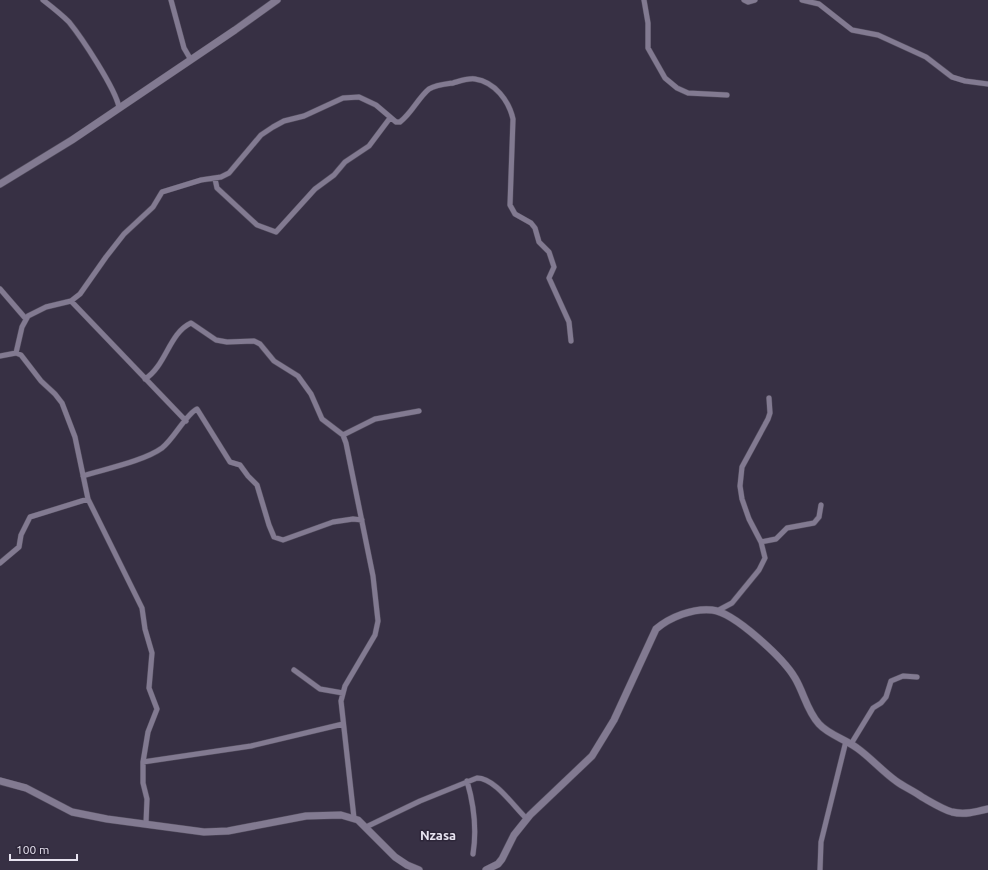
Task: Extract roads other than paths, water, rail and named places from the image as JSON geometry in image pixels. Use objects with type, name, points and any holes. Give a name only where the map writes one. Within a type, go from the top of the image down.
[{"type":"street","points":[[43,0],[68,22],[96,63],[118,99],[120,107]]},
{"type":"street","points":[[171,0],[184,48],[191,60]]},
{"type":"street","points":[[0,184],[67,143],[277,0]]},
{"type":"street","points":[[644,0],[648,23],[648,48],[665,78],[677,88],[688,93],[727,95]]},
{"type":"street","points":[[744,0],[750,2],[755,0]]},
{"type":"street","points":[[803,0],[819,4],[852,30],[878,35],[926,57],[952,77],[965,81],[988,84]]},
{"type":"street","points":[[16,353],[22,327],[26,319],[32,314],[46,308],[71,301],[80,294],[124,234],[152,207],[162,192],[229,173],[261,135],[273,127],[284,121],[304,116],[343,98],[359,97],[376,105],[396,122],[400,122],[429,90],[436,86],[473,79],[481,80],[494,88],[507,100],[513,119],[510,205],[515,214],[531,223],[539,242],[549,252],[554,266],[550,278],[569,322],[571,341]]},
{"type":"street","points":[[215,178],[217,188],[257,225],[276,232],[315,189],[334,175],[345,162],[369,146],[390,118]]},
{"type":"street","points":[[0,289],[26,319]]},
{"type":"street","points":[[71,301],[186,421]]},
{"type":"street","points":[[145,379],[159,366],[177,335],[191,323],[216,340],[227,342],[254,341],[260,344],[274,361],[298,376],[311,394],[322,419],[343,436],[346,443],[373,576],[378,621],[375,635],[342,693],[343,724],[351,779],[354,818]]},
{"type":"street","points":[[0,356],[16,353],[23,357],[41,381],[62,403],[75,437],[88,500],[141,604],[152,653],[149,688],[157,709],[148,732],[144,762],[143,783],[147,799],[146,823]]},
{"type":"street","points":[[717,611],[732,603],[760,570],[765,558],[761,542],[749,519],[742,500],[740,477],[746,458],[768,419],[770,412],[768,398]]},
{"type":"street","points":[[83,476],[111,468],[155,452],[166,444],[195,410],[198,410],[230,462],[240,465],[248,476],[256,482],[270,530],[277,539],[286,539],[333,522],[353,519],[362,520]]},
{"type":"street","points":[[343,436],[375,419],[410,414],[419,411]]},
{"type":"street","points":[[0,563],[19,547],[21,535],[30,517],[88,500]]},
{"type":"street","points":[[761,542],[776,539],[787,528],[814,523],[818,520],[820,506]]},
{"type":"street","points":[[486,870],[498,864],[514,835],[546,798],[592,756],[614,720],[656,629],[663,623],[679,615],[703,610],[717,611],[729,616],[780,659],[794,677],[816,720],[829,732],[849,743],[897,782],[940,807],[952,812],[965,813],[988,809]]},
{"type":"street","points":[[294,670],[320,689],[342,693]]},
{"type":"street","points":[[820,870],[821,842],[849,743],[873,708],[881,703],[886,697],[891,681],[903,676],[917,677]]},
{"type":"street","points":[[144,762],[251,746],[343,724]]},
{"type":"street","points":[[366,827],[466,781],[483,778],[493,784],[527,819]]},
{"type":"street","points":[[0,781],[26,788],[72,812],[107,819],[216,832],[306,816],[341,815],[354,818],[366,827],[396,858],[419,870]]},
{"type":"street","points":[[466,781],[476,829],[473,854]]},
{"type":"district","name":"Nzasa","points":[[438,835]]}]
